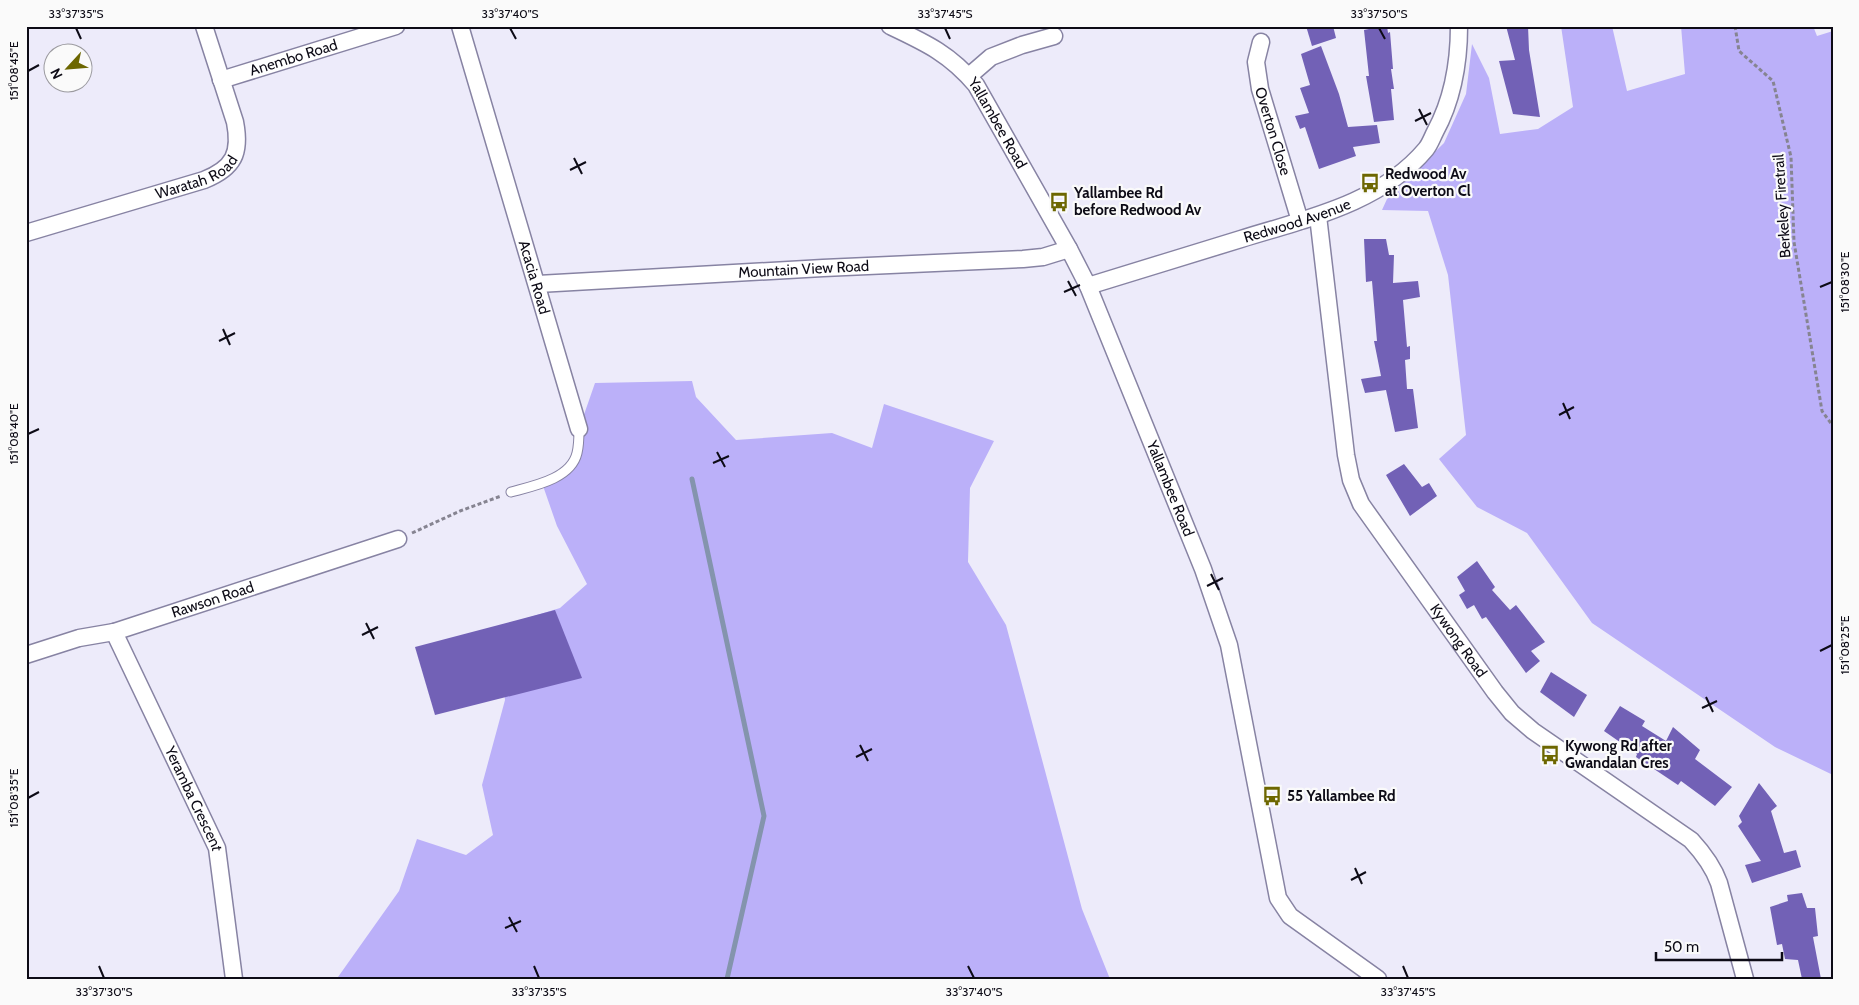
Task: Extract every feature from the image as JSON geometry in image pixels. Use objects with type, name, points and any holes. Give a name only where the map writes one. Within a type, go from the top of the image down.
[{"type":"street","name":"Waratah Road","points":[[26,233],[204,180],[217,174],[233,160],[237,149],[238,137],[235,122],[204,26]]},
{"type":"street","name":"Anembo Road","points":[[221,80],[396,26]]},
{"type":"street","name":"Acacia Road","points":[[460,26],[538,284],[579,429]]},
{"type":"street","name":"Yallambee Road","points":[[890,26],[933,46],[956,64],[976,86],[1069,249],[1088,286],[1204,569],[1222,622],[1229,645],[1278,898],[1290,916],[1378,979]]},
{"type":"street","name":"Redwood Avenue","points":[[1088,286],[1318,216],[1365,196],[1388,182],[1427,148],[1442,119],[1455,79],[1459,26]]},
{"type":"street","points":[[968,76],[991,57],[1022,45],[1054,36]]},
{"type":"street","name":"Overton Close","points":[[1261,42],[1256,62],[1260,90],[1300,221]]},
{"type":"street","name":"Kywong Road","points":[[1318,216],[1346,455],[1351,480],[1362,504],[1495,692],[1512,713],[1533,731],[1686,836],[1700,850],[1712,867],[1719,883],[1745,979]]},
{"type":"street","name":"Mountain View Road","points":[[538,284],[813,268],[1023,259],[1043,257],[1069,249]]},
{"type":"street","name":"Rawson Road","points":[[26,655],[79,638],[114,632],[398,539]]},
{"type":"street","name":"Yeramba Crescent","points":[[114,632],[217,848],[234,979]]},
{"type":"lane","name":"Acacia Road","points":[[511,492],[542,483],[571,466],[577,454],[579,429]]},
{"type":"path","name":"Berkeley Firetrail","points":[[1734,26],[1739,52],[1774,81],[1791,157],[1794,242],[1822,411],[1833,426]]},
{"type":"path","points":[[398,539],[460,511],[511,492]]},
{"type":"shaded area","points":[[1561,26],[1612,26],[1627,91],[1685,74],[1681,26],[1813,26],[1817,36],[1833,31],[1833,775],[1775,747],[1592,623],[1527,533],[1477,507],[1439,459],[1466,435],[1448,275],[1428,211],[1382,210],[1387,199],[1444,143],[1466,94],[1472,44],[1489,78],[1500,134],[1538,129],[1573,107]]},
{"type":"shaded area","points":[[692,381],[696,397],[736,440],[832,433],[872,448],[884,404],[994,441],[970,488],[968,562],[1006,625],[1082,909],[1110,979],[335,979],[399,891],[417,839],[466,855],[493,835],[482,785],[505,700],[497,627],[560,608],[587,584],[557,526],[542,483],[571,466],[579,429],[595,383]]},
{"type":"building","points":[[1306,26],[1333,26],[1336,38],[1312,46]]},
{"type":"building","points":[[1373,26],[1387,26],[1388,33],[1390,32],[1393,69],[1391,69],[1394,89],[1391,89],[1394,120],[1374,122],[1366,76],[1369,76],[1364,30],[1374,28]]},
{"type":"building","points":[[1506,26],[1528,26],[1529,50],[1540,117],[1513,114],[1499,61],[1515,60]]},
{"type":"building","points":[[1321,46],[1339,94],[1348,127],[1377,125],[1380,143],[1353,147],[1356,156],[1319,169],[1305,127],[1300,129],[1295,116],[1309,113],[1300,88],[1310,85],[1301,54]]},
{"type":"building","points":[[1364,239],[1386,239],[1389,255],[1394,255],[1393,283],[1418,281],[1420,297],[1403,300],[1407,347],[1410,346],[1410,359],[1405,360],[1407,389],[1413,389],[1418,428],[1395,432],[1386,390],[1365,393],[1361,379],[1381,376],[1374,341],[1377,341],[1372,281],[1366,282]]},
{"type":"building","points":[[1404,464],[1422,487],[1429,483],[1437,496],[1410,516],[1386,475]]},
{"type":"building","points":[[1477,561],[1495,587],[1492,590],[1510,610],[1516,605],[1545,642],[1531,651],[1540,661],[1526,673],[1486,617],[1482,619],[1474,605],[1467,609],[1459,595],[1465,591],[1457,577]]},
{"type":"building","points":[[555,610],[582,678],[435,715],[415,647]]},
{"type":"building","points":[[1551,672],[1587,695],[1574,717],[1540,692]]},
{"type":"building","points":[[1620,706],[1645,721],[1642,726],[1666,741],[1673,727],[1700,750],[1695,759],[1732,787],[1715,806],[1681,781],[1678,785],[1636,757],[1637,754],[1604,731]]},
{"type":"building","points":[[1759,783],[1777,806],[1771,811],[1784,853],[1796,850],[1801,867],[1752,883],[1745,865],[1761,861],[1738,826],[1742,822],[1739,816]]},
{"type":"building","points":[[1802,893],[1807,908],[1815,908],[1818,936],[1813,937],[1821,979],[1802,979],[1798,960],[1785,959],[1782,944],[1777,945],[1770,907],[1788,901],[1787,895]]},
{"type":"waterway","points":[[692,479],[764,816],[727,979]]},
{"type":"place","name":"Redwood Av at Overton Cl","points":[[1370,183]]},
{"type":"place","name":"Yallambee Rd before Redwood Av","points":[[1059,202]]},
{"type":"place","name":"Kywong Rd after Gwandalan Cres","points":[[1550,755]]},
{"type":"place","name":"55 Yallambee Rd","points":[[1272,796]]}]
